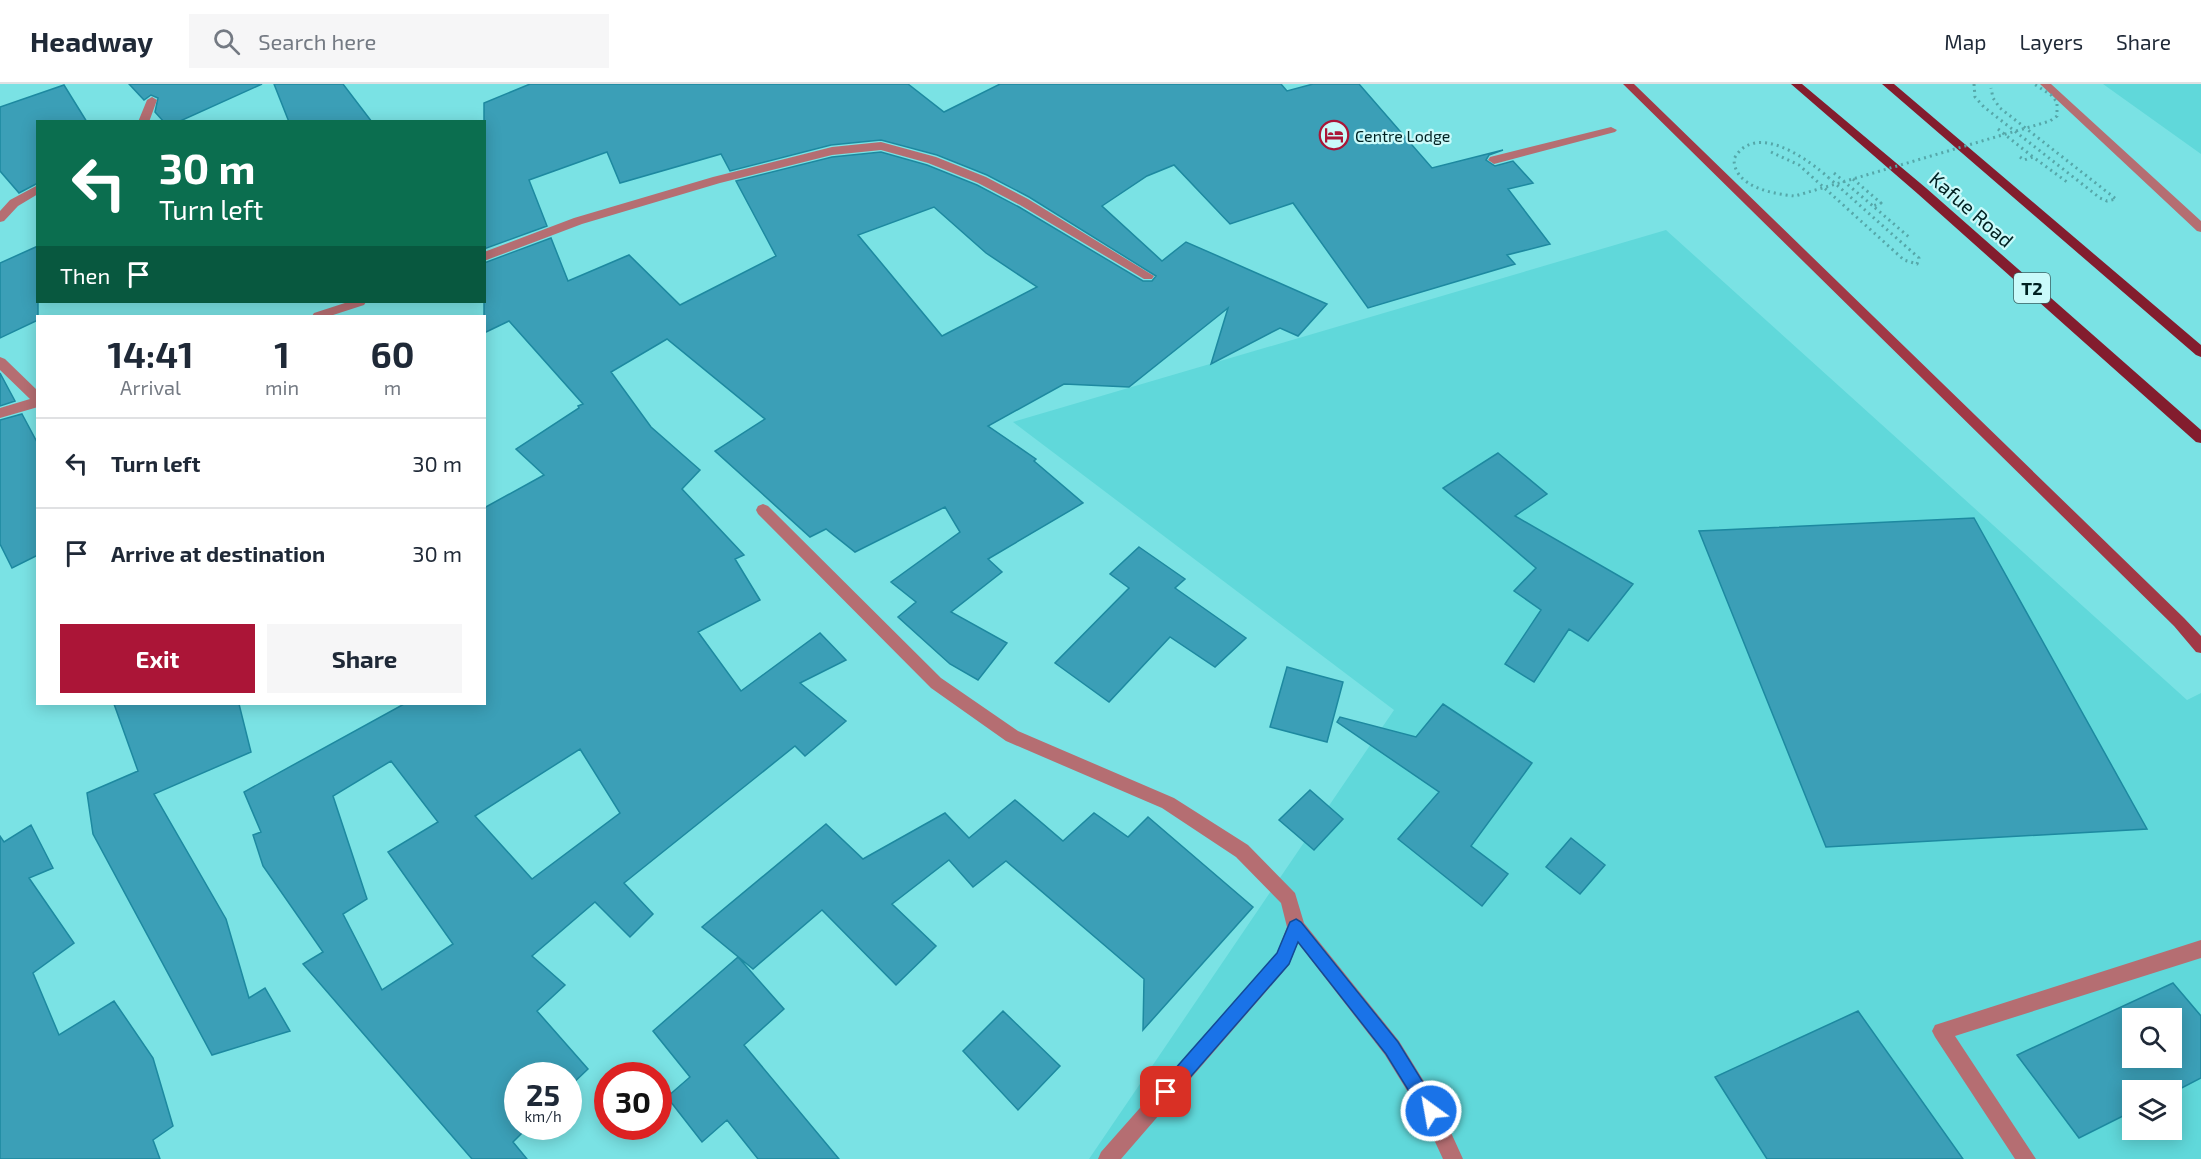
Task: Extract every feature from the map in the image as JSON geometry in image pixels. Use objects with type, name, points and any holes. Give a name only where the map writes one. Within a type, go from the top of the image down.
[{"type":"main road","name":"Kafue Road","points":[[1796,84],[1923,191],[2201,438]]},
{"type":"main road","name":"Kafue Road","points":[[1887,84],[2201,352]]},
{"type":"street","points":[[1628,84],[2179,622],[2201,647]]},
{"type":"street","points":[[2045,84],[2201,228]]},
{"type":"street","points":[[145,120],[152,100]]},
{"type":"street","points":[[1494,160],[1611,130]]},
{"type":"street","points":[[486,256],[578,221],[706,183],[832,151],[881,146],[932,160],[982,180],[1024,202],[1148,276]]},
{"type":"street","points":[[0,218],[14,204],[36,190]]},
{"type":"street","points":[[321,315],[357,303]]},
{"type":"street","points":[[0,362],[36,398]]},
{"type":"street","points":[[0,413],[36,401]]},
{"type":"street","points":[[763,510],[936,683],[1012,736],[1168,803],[1242,851],[1289,899],[1296,927],[1392,1048],[1431,1111],[1453,1159]]},
{"type":"street","points":[[1108,1159],[1283,959],[1296,927]]},
{"type":"street","points":[[2026,1159],[1941,1030],[2201,949]]},
{"type":"path","points":[[1974,84],[1972,91],[1983,107],[2100,198],[2107,201],[2116,199],[2000,108],[1993,98],[1991,88]]},
{"type":"path","points":[[1771,152],[1800,165],[1808,173],[1817,181],[1826,189],[1834,197],[1904,260],[1917,264],[1919,258],[1838,186],[1829,178],[1810,160],[1800,153],[1787,148],[1760,144],[1740,150],[1734,164],[1737,172],[1755,187],[1782,196],[1795,196],[1814,190],[1824,187],[1833,184],[1843,182],[2050,121],[2057,116],[2057,102],[2051,95],[2034,84]]},
{"type":"path","points":[[1998,129],[2067,182]]},
{"type":"path","points":[[1993,137],[2001,142]]},
{"type":"path","points":[[2016,154],[2024,160],[2033,157]]},
{"type":"path","points":[[1834,173],[1910,238]]},
{"type":"path","points":[[1853,179],[1881,204],[1873,206]]},
{"type":"shaded area","points":[[2103,84],[2201,84],[2201,154]]},
{"type":"shaded area","points":[[1666,230],[2187,700],[2201,693],[2201,1159],[1089,1159],[1394,710],[1013,422]]},
{"type":"building","points":[[129,84],[262,84],[182,120],[162,120],[155,112],[158,98],[151,95],[144,100]]},
{"type":"building","points":[[274,84],[343,84],[370,120],[288,120]]},
{"type":"building","points":[[530,84],[908,84],[944,112],[1000,84],[1281,84],[1287,91],[1313,84],[1359,84],[1432,168],[1503,150],[1489,155],[1486,160],[1495,166],[1513,161],[1533,183],[1508,189],[1550,244],[1507,255],[1515,264],[1368,308],[1293,203],[1230,224],[1174,165],[1147,176],[1102,206],[1162,261],[1186,242],[1327,304],[1298,336],[1280,328],[1211,364],[1228,308],[1129,387],[1064,384],[988,426],[1036,459],[1034,461],[1083,503],[988,559],[1002,572],[951,612],[1007,643],[978,680],[950,664],[898,617],[916,602],[891,582],[960,532],[945,507],[855,552],[826,529],[810,537],[715,451],[765,419],[667,339],[611,372],[651,427],[700,470],[682,489],[744,555],[735,559],[760,600],[698,632],[741,691],[820,633],[846,660],[800,683],[846,721],[805,756],[795,746],[624,883],[653,914],[630,937],[595,902],[532,956],[565,985],[537,1011],[582,1062],[504,1062],[504,1140],[515,1140],[513,1142],[527,1159],[472,1159],[303,964],[323,952],[263,866],[253,835],[261,832],[244,792],[402,705],[486,705],[486,507],[544,475],[516,449],[583,404],[509,321],[486,332],[484,303],[486,303],[486,262],[551,238],[568,281],[629,255],[680,305],[776,256],[736,181],[832,157],[881,152],[927,165],[977,185],[1019,207],[1143,281],[1152,281],[1156,276],[1029,197],[987,175],[937,155],[881,140],[831,145],[730,171],[721,154],[620,183],[607,152],[529,180],[547,226],[486,248],[486,120],[484,120],[484,103]],"holes":[[[934,207],[986,253],[1037,287],[942,336],[858,235]],[[580,749],[620,813],[532,879],[475,816]],[[391,761],[438,822],[388,852],[453,944],[382,990],[343,914],[367,899],[333,796]]]},
{"type":"building","points":[[64,85],[86,120],[36,120],[36,184],[19,193],[0,171],[0,107]]},
{"type":"building","points":[[36,247],[38,315],[36,315],[36,321],[0,338],[0,263]]},
{"type":"building","points":[[0,373],[15,401],[0,406]]},
{"type":"building","points":[[22,414],[36,440],[36,556],[12,568],[0,544],[0,420]]},
{"type":"building","points":[[1498,453],[1547,494],[1515,516],[1633,584],[1588,641],[1569,629],[1534,682],[1505,664],[1541,610],[1514,591],[1536,568],[1443,488]]},
{"type":"building","points":[[1974,518],[2147,829],[1826,847],[1699,531]]},
{"type":"building","points":[[1139,547],[1185,579],[1175,588],[1246,638],[1215,667],[1170,637],[1109,702],[1055,663],[1129,588],[1110,574]]},
{"type":"building","points":[[1287,667],[1343,682],[1327,742],[1270,727]]},
{"type":"building","points":[[1443,704],[1532,763],[1471,846],[1508,874],[1482,906],[1398,839],[1439,792],[1337,722],[1340,717],[1416,737]]},
{"type":"building","points":[[114,705],[239,705],[251,752],[154,794],[226,919],[249,998],[265,988],[290,1031],[212,1055],[93,834],[87,793],[138,771]]},
{"type":"building","points":[[1310,790],[1343,819],[1314,850],[1279,820]]},
{"type":"building","points":[[1015,800],[1063,841],[1094,813],[1128,837],[1148,817],[1253,907],[1143,1030],[1144,979],[1006,861],[973,887],[949,860],[892,904],[936,946],[896,985],[822,910],[753,969],[702,927],[826,824],[863,859],[945,813],[969,838]]},
{"type":"building","points":[[31,825],[53,868],[29,878],[74,943],[33,973],[59,1035],[114,1001],[153,1058],[173,1126],[153,1140],[160,1159],[0,1159],[0,836],[4,842]]},
{"type":"building","points":[[1571,838],[1605,865],[1580,894],[1546,867]]},
{"type":"building","points":[[738,957],[784,1009],[744,1045],[839,1159],[758,1159],[727,1120],[702,1142],[672,1103],[672,1093],[690,1077],[653,1031]]},
{"type":"building","points":[[2173,983],[2201,1016],[2201,1078],[2182,1088],[2182,1080],[2122,1080],[2122,1116],[2079,1138],[2017,1055]]},
{"type":"building","points":[[1003,1011],[1060,1066],[1018,1110],[963,1051]]},
{"type":"building","points":[[1858,1011],[1963,1159],[1767,1159],[1715,1077]]},
{"type":"building","points":[[582,1062],[588,1069],[582,1075]]},
{"type":"place","name":"Centre Lodge","points":[[1334,135]]},
{"type":"route","points":[[1166,1092],[1283,959],[1296,927],[1392,1048],[1431,1111]]}]
